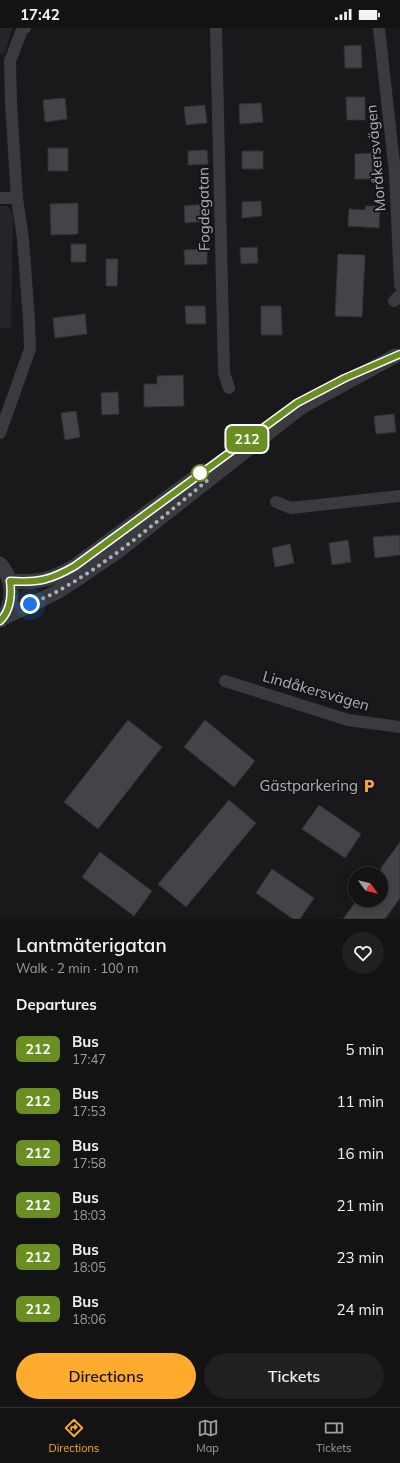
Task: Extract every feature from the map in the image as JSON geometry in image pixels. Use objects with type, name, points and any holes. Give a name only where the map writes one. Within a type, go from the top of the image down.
[{"type":"street","name":"Fogdegatan","points":[[216,28],[224,373],[229,388]]},
{"type":"street","name":"Moråkersvägen","points":[[380,28],[398,173],[400,285]]},
{"type":"street","points":[[0,433],[30,349],[29,320],[17,198],[10,61],[24,29]]},
{"type":"street","points":[[0,198],[17,198]]},
{"type":"street","points":[[10,581],[41,582],[54,578],[70,569],[96,552],[297,403],[345,378],[397,355]]},
{"type":"street","points":[[2,620],[57,592],[118,551],[301,407],[397,355]]},
{"type":"street","points":[[276,502],[291,508],[400,496]]},
{"type":"street","points":[[0,564],[10,581],[12,595],[9,607],[2,620]]},
{"type":"street","name":"Lindåkersvägen","points":[[225,681],[348,720],[400,727]]},
{"type":"shaded area","points":[[0,28],[12,28],[4,55],[0,54]]},
{"type":"shaded area","points":[[0,206],[8,206],[13,215],[11,329],[0,328]]},
{"type":"building","points":[[361,45],[362,68],[345,68],[344,46]]},
{"type":"building","points":[[346,97],[365,97],[365,120],[347,120]]},
{"type":"building","points":[[65,98],[67,119],[45,122],[43,100]]},
{"type":"building","points":[[261,103],[263,122],[240,124],[239,104]]},
{"type":"building","points":[[205,105],[207,123],[186,125],[184,107]]},
{"type":"building","points":[[48,148],[68,148],[68,171],[48,171]]},
{"type":"building","points":[[207,150],[208,164],[188,165],[188,151]]},
{"type":"building","points":[[242,151],[263,151],[263,169],[242,169]]},
{"type":"building","points":[[372,153],[373,179],[355,179],[355,154]]},
{"type":"building","points":[[261,201],[262,216],[242,218],[242,202]]},
{"type":"building","points":[[78,203],[78,234],[51,235],[50,204]]},
{"type":"building","points":[[207,204],[208,221],[185,223],[184,206]]},
{"type":"building","points":[[366,206],[380,206],[379,228],[348,226],[349,209],[365,210]]},
{"type":"building","points":[[71,244],[86,244],[86,262],[71,262]]},
{"type":"building","points":[[257,247],[258,263],[241,264],[240,248]]},
{"type":"building","points":[[207,249],[207,264],[185,265],[184,250]]},
{"type":"building","points":[[338,254],[365,255],[362,317],[335,316]]},
{"type":"building","points":[[106,259],[118,259],[117,286],[106,286]]},
{"type":"building","points":[[185,306],[205,306],[206,324],[186,324]]},
{"type":"building","points":[[261,306],[281,306],[282,335],[261,335]]},
{"type":"building","points":[[85,314],[87,334],[55,338],[53,318]]},
{"type":"building","points":[[183,375],[184,406],[144,407],[144,384],[157,384],[157,376]]},
{"type":"building","points":[[118,392],[119,414],[102,415],[101,393]]},
{"type":"building","points":[[76,411],[80,437],[65,440],[61,413]]},
{"type":"building","points":[[394,414],[396,432],[376,434],[374,416]]},
{"type":"building","points":[[400,535],[400,555],[375,558],[373,537]]},
{"type":"building","points":[[348,540],[351,562],[332,565],[329,543]]},
{"type":"building","points":[[290,544],[294,563],[275,567],[272,548]]},
{"type":"building","points":[[128,720],[162,747],[98,829],[64,802]]},
{"type":"building","points":[[205,720],[255,761],[234,787],[184,747]]},
{"type":"building","points":[[229,800],[256,823],[186,907],[158,884]]},
{"type":"building","points":[[319,805],[361,834],[345,858],[302,829]]},
{"type":"building","points":[[400,842],[400,898],[385,919],[343,919],[352,907],[388,907],[388,867],[382,867]]},
{"type":"building","points":[[100,852],[152,891],[134,916],[82,877]]},
{"type":"building","points":[[272,869],[314,898],[300,919],[293,919],[256,893]]},
{"type":"bus line","name":"212","points":[[0,621],[9,607],[12,595],[10,581],[41,582],[54,578],[75,566],[297,403],[345,378],[400,354]]},
{"type":"place","name":"Gästparkering","points":[[369,786]]},
{"type":"route","points":[[30,604],[57,592],[118,551],[208,480],[200,473]]}]
